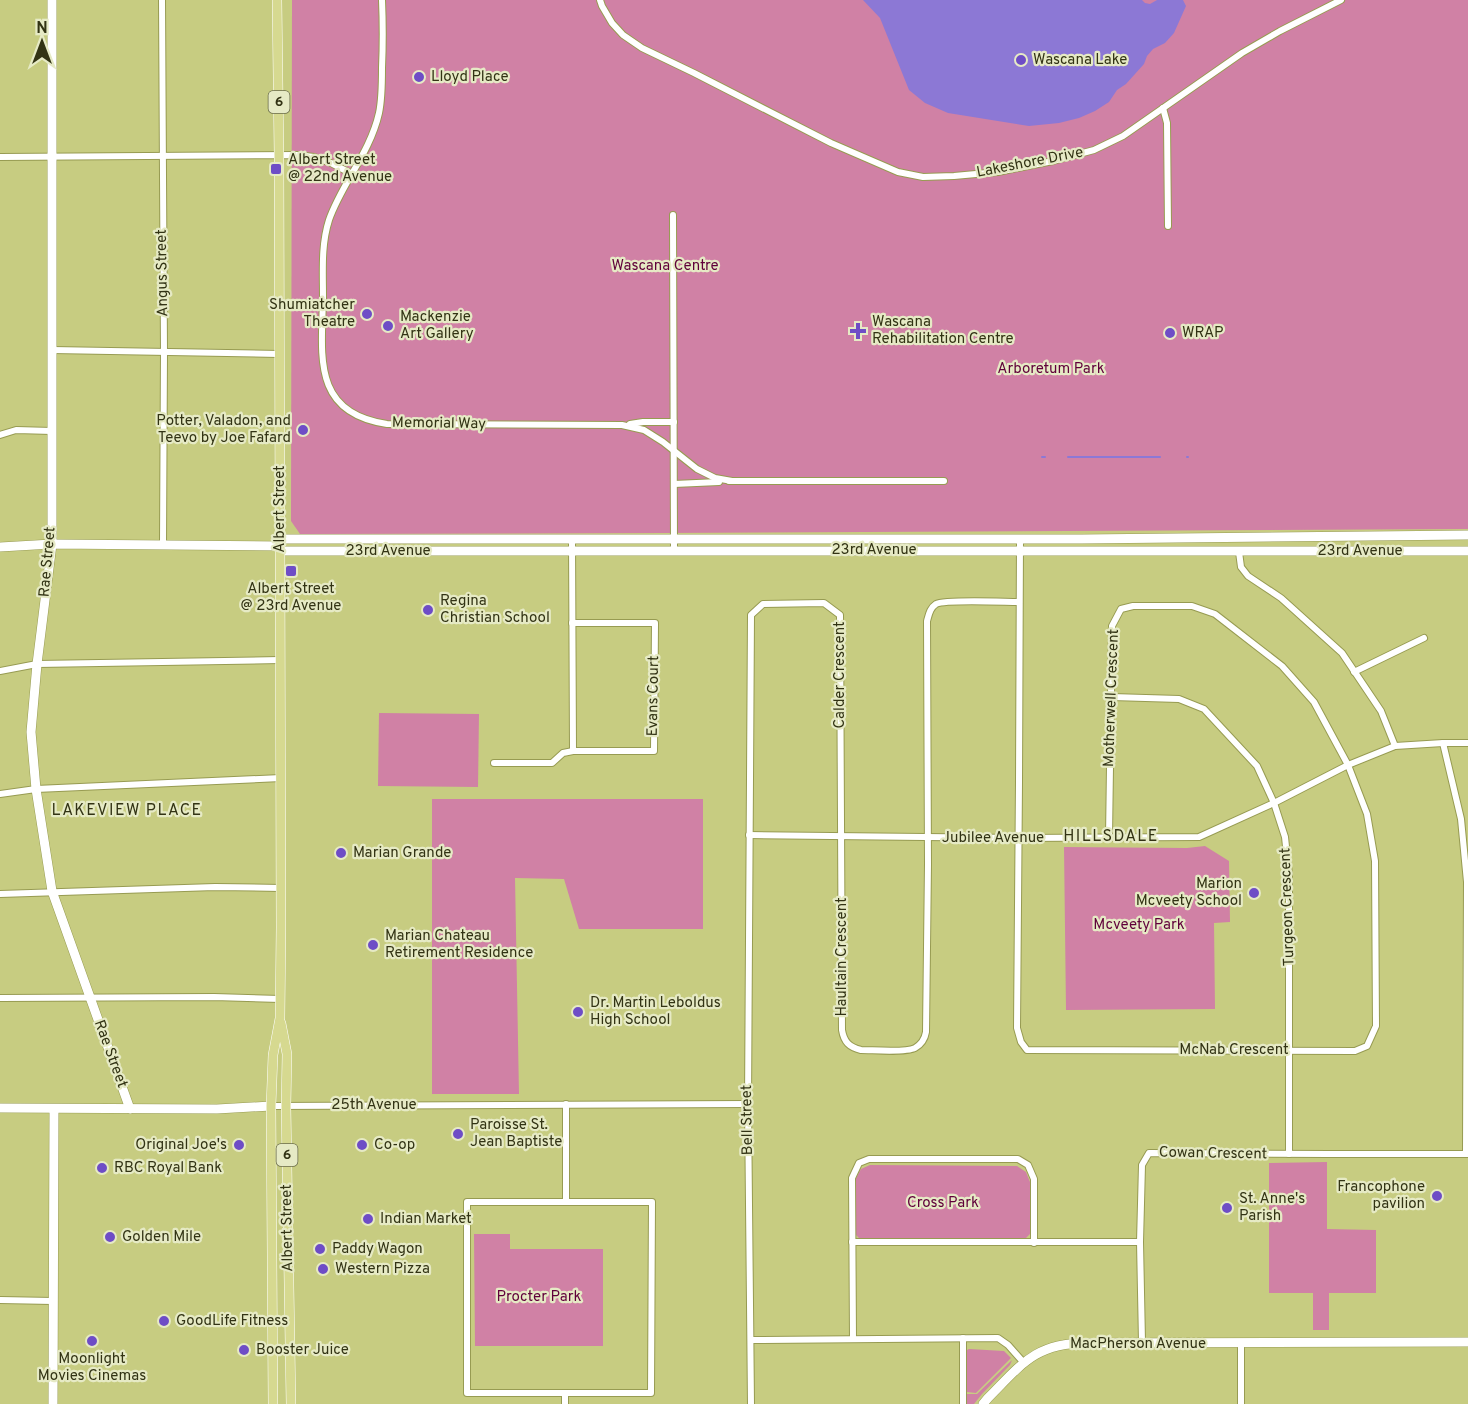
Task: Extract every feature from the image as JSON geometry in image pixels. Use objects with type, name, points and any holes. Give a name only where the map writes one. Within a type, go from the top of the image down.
[{"type":"main road","name":"Albert Street","points":[[273,1404],[271,1106],[273,1055],[280,999],[281,888],[277,0]]},
{"type":"main road","name":"Albert Street","points":[[279,1018],[287,1054],[291,1404]]},
{"type":"street","name":"Rae Street","points":[[52,0],[52,544],[31,732],[36,789],[52,891],[130,1109]]},
{"type":"street","name":"Angus Street","points":[[162,0],[163,545]]},
{"type":"street","name":"Memorial Way","points":[[382,0],[380,111],[371,139],[330,218],[323,253],[321,355],[330,390],[336,399],[352,414],[363,419],[396,425],[622,425],[644,430],[697,469],[715,478],[732,481]]},
{"type":"street","name":"Lakeshore Drive","points":[[600,0],[612,23],[623,35],[642,48],[831,143],[898,172],[923,177],[998,172],[1094,150],[1123,136],[1242,53],[1341,0]]},
{"type":"street","name":"Lakeshore Drive","points":[[1327,7],[1347,0]]},
{"type":"street","points":[[1163,108],[1167,123],[1168,226]]},
{"type":"street","points":[[0,157],[314,157],[352,174]]},
{"type":"street","points":[[673,214],[674,551]]},
{"type":"street","points":[[52,350],[279,354]]},
{"type":"street","points":[[622,425],[674,422]]},
{"type":"street","points":[[0,435],[16,430],[52,431]]},
{"type":"street","name":"Memorial Way","points":[[674,484],[732,481],[944,481]]},
{"type":"street","name":"23rd Avenue","points":[[280,546],[572,539],[1020,539],[1468,535]]},
{"type":"street","points":[[494,763],[552,763],[563,753],[573,751],[572,539]]},
{"type":"street","points":[[1019,838],[1020,539]]},
{"type":"street","name":"23rd Avenue","points":[[0,547],[52,544],[572,551],[1468,551]]},
{"type":"street","points":[[1239,552],[1240,567],[1248,576],[1281,598],[1342,653],[1381,711],[1395,746]]},
{"type":"street","points":[[928,837],[927,621],[929,612],[937,604],[949,602],[1019,602]]},
{"type":"street","name":"Calder Crescent","points":[[749,835],[751,615],[763,604],[824,603],[840,615],[842,837]]},
{"type":"street","name":"Motherwell Crescent","points":[[1109,837],[1112,626],[1121,609],[1133,606],[1192,606],[1215,614],[1282,666],[1314,702],[1348,765]]},
{"type":"street","name":"Evans Court","points":[[572,623],[655,623],[654,751],[573,751]]},
{"type":"street","points":[[1354,672],[1424,638]]},
{"type":"street","points":[[0,672],[37,664],[280,660]]},
{"type":"street","name":"Turgeon Crescent","points":[[1112,697],[1179,699],[1204,709],[1257,766],[1274,803],[1285,837],[1290,875],[1289,1154]]},
{"type":"street","points":[[1443,742],[1461,819],[1467,882],[1467,1154]]},
{"type":"street","name":"Jubilee Avenue","points":[[749,835],[1199,837],[1274,803],[1348,765],[1395,746],[1443,742],[1468,743]]},
{"type":"street","name":"McNab Crescent","points":[[1019,838],[1017,1028],[1021,1042],[1027,1050],[1355,1051],[1367,1046],[1376,1026],[1375,861],[1367,814],[1348,765]]},
{"type":"street","points":[[0,794],[36,789],[281,778]]},
{"type":"street","name":"Bell Street","points":[[749,835],[748,1104],[752,1404]]},
{"type":"street","name":"Haultain Crescent","points":[[842,837],[843,1037],[847,1044],[861,1050],[909,1050],[916,1047],[925,1037],[926,1032],[928,837]]},
{"type":"street","points":[[0,894],[215,887],[281,888]]},
{"type":"street","points":[[0,998],[280,999]]},
{"type":"street","points":[[566,1104],[566,1202]]},
{"type":"street","name":"25th Avenue","points":[[0,1108],[217,1109],[271,1106],[748,1104]]},
{"type":"street","points":[[53,1404],[54,1109]]},
{"type":"street","name":"Cowan Crescent","points":[[1142,1342],[1140,1242],[1142,1165],[1149,1153],[1467,1154]]},
{"type":"street","points":[[853,1339],[852,1178],[859,1163],[869,1159],[1018,1159],[1028,1165],[1034,1179],[1034,1243]]},
{"type":"street","points":[[467,1202],[566,1202],[652,1202],[651,1393],[467,1394],[467,1202]]},
{"type":"street","points":[[852,1242],[1140,1242]]},
{"type":"street","points":[[0,1300],[53,1301]]},
{"type":"street","points":[[963,1338],[963,1404]]},
{"type":"street","points":[[751,1340],[998,1338],[1008,1345],[1024,1363]]},
{"type":"street","name":"MacPherson Avenue","points":[[983,1404],[1037,1352],[1058,1345],[1142,1342],[1468,1342]]},
{"type":"street","points":[[1240,1343],[1241,1404]]},
{"type":"street","points":[[565,1404],[566,1393]]},
{"type":"green space","name":"Wascana Centre","points":[[292,0],[1468,0],[1468,529],[300,534],[291,521]]},
{"type":"green space","points":[[379,713],[479,714],[478,787],[378,786]]},
{"type":"green space","points":[[432,799],[703,799],[703,929],[579,929],[564,879],[515,878],[519,1094],[432,1094]]},
{"type":"green space","name":"Mcveety Park","points":[[1205,846],[1229,861],[1230,922],[1214,923],[1215,1009],[1066,1010],[1064,847],[1187,848]]},
{"type":"green space","points":[[1327,1162],[1327,1229],[1376,1230],[1376,1293],[1329,1293],[1329,1330],[1313,1330],[1313,1293],[1269,1293],[1269,1163]]},
{"type":"green space","name":"Cross Park","points":[[870,1165],[1017,1166],[1026,1172],[1030,1182],[1030,1234],[1024,1240],[861,1240],[855,1234],[856,1178],[861,1169]]},
{"type":"green space","name":"Procter Park","points":[[474,1234],[510,1234],[510,1249],[603,1249],[603,1346],[475,1346]]},
{"type":"green space","points":[[967,1350],[1004,1351],[1011,1358],[976,1393],[967,1392]]},
{"type":"green space","points":[[1012,1360],[974,1404],[967,1404],[967,1394],[977,1394]]},
{"type":"shaded area","name":"Wascana Lake","points":[[863,0],[1142,0],[1150,4],[1157,0],[1183,0],[1186,6],[1174,33],[1165,43],[1153,49],[1144,64],[1126,84],[1117,90],[1109,102],[1079,118],[1029,126],[948,113],[925,103],[909,90],[880,18]]},
{"type":"waterway","points":[[1068,457],[1160,457]]},
{"type":"place","name":"Wascana Lake","points":[[1021,60]]},
{"type":"place","name":"Lloyd Place","points":[[419,77]]},
{"type":"place","name":"Albert Street @ 22nd Avenue","points":[[276,169]]},
{"type":"place","name":"Shumiatcher Theatre","points":[[367,314]]},
{"type":"place","name":"Mackenzie Art Gallery","points":[[388,326]]},
{"type":"place","name":"Wascana Rehabilitation Centre","points":[[858,331]]},
{"type":"place","name":"WRAP","points":[[1170,333]]},
{"type":"place","name":"Potter, Valadon, and Teevo by Joe Fafard","points":[[303,430]]},
{"type":"place","name":"Albert Street @ 23rd Avenue","points":[[291,571]]},
{"type":"place","name":"Regina Christian School","points":[[428,610]]},
{"type":"place","name":"Marian Grande","points":[[341,853]]},
{"type":"place","name":"Marion Mcveety School","points":[[1254,893]]},
{"type":"place","name":"Marian Chateau Retirement Residence","points":[[373,945]]},
{"type":"place","name":"Dr. Martin Leboldus High School","points":[[578,1012]]},
{"type":"place","name":"Paroisse St. Jean Baptiste","points":[[458,1134]]},
{"type":"place","name":"Original Joe's","points":[[239,1145]]},
{"type":"place","name":"Co-op","points":[[362,1145]]},
{"type":"place","name":"RBC Royal Bank","points":[[102,1168]]},
{"type":"place","name":"Francophone pavilion","points":[[1437,1196]]},
{"type":"place","name":"St. Anne's Parish","points":[[1227,1208]]},
{"type":"place","name":"Indian Market","points":[[368,1219]]},
{"type":"place","name":"Golden Mile","points":[[110,1237]]},
{"type":"place","name":"Paddy Wagon","points":[[320,1249]]},
{"type":"place","name":"Western Pizza","points":[[323,1269]]},
{"type":"place","name":"GoodLife Fitness","points":[[164,1321]]},
{"type":"place","name":"Moonlight Movies Cinemas","points":[[92,1341]]},
{"type":"place","name":"Booster Juice","points":[[244,1350]]},
{"type":"district","name":"LAKEVIEW PLACE","points":[[127,811]]},
{"type":"district","name":"HILLSDALE","points":[[1111,837]]},
{"type":"park label","name":"Arboretum Park","points":[[1051,369]]}]
